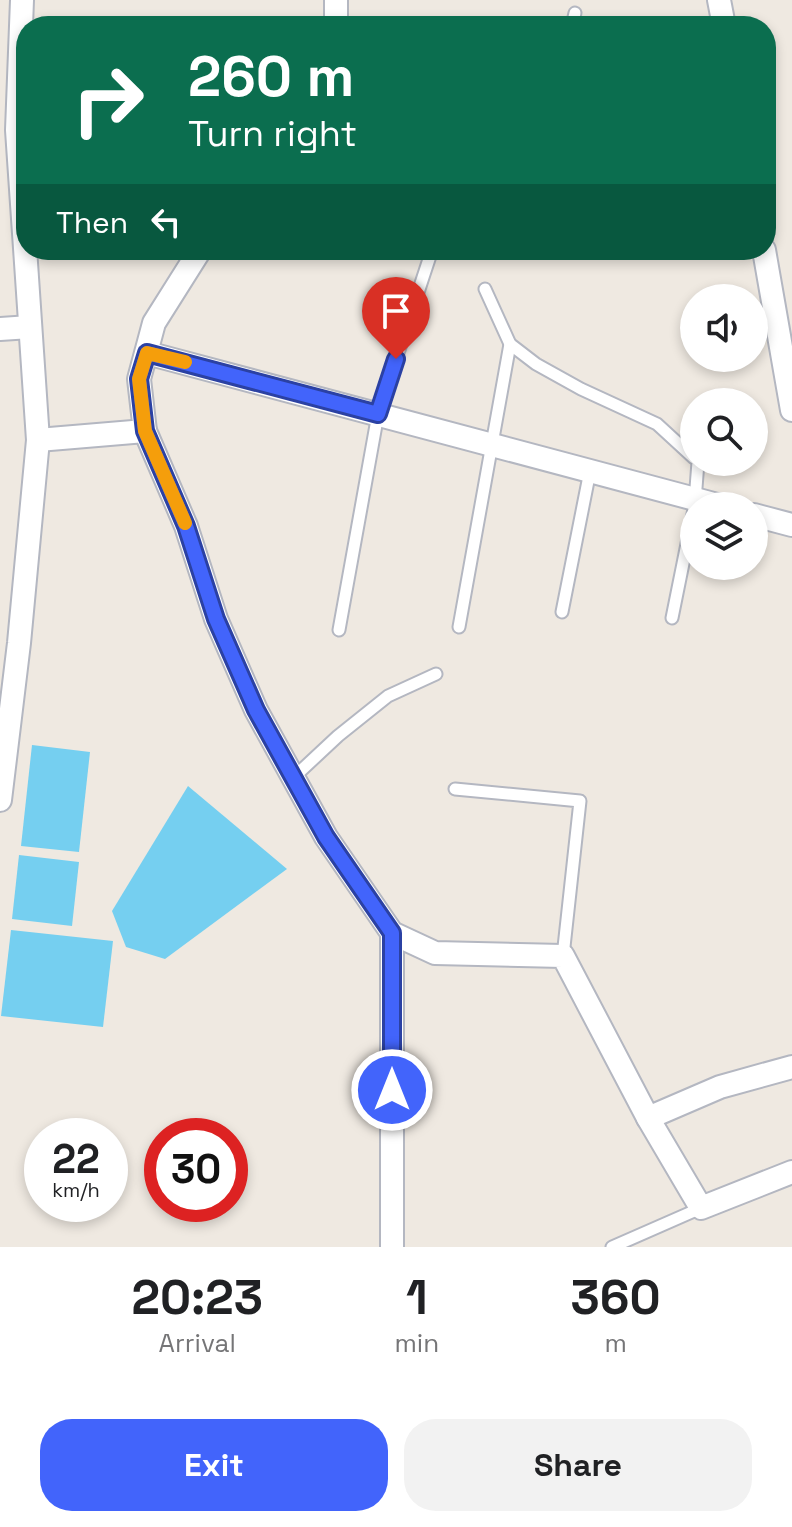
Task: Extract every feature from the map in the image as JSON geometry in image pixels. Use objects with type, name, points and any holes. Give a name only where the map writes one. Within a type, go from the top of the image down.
[{"type":"street","points":[[16,144],[11,217],[16,246]]},
{"type":"street","points":[[0,800],[38,440],[30,327],[18,260]]},
{"type":"street","points":[[194,260],[154,323],[139,379],[145,431],[186,526],[216,619],[256,710],[326,837],[392,933],[435,953],[563,956],[648,1118],[701,1208],[792,1172]]},
{"type":"street","points":[[766,260],[792,410]]},
{"type":"street","points":[[0,329],[30,327]]},
{"type":"street","points":[[147,353],[590,471],[680,500]]},
{"type":"street","points":[[38,440],[145,431]]},
{"type":"street","points":[[768,519],[792,525]]},
{"type":"street","points":[[392,933],[392,1247]]},
{"type":"street","points":[[648,1118],[720,1087],[792,1067]]},
{"type":"lane","points":[[339,630],[378,414],[429,260]]},
{"type":"lane","points":[[485,289],[510,344],[536,364],[581,389],[657,424],[680,445]]},
{"type":"lane","points":[[459,627],[510,344]]},
{"type":"lane","points":[[562,612],[590,471]]},
{"type":"lane","points":[[672,618],[680,579]]},
{"type":"lane","points":[[293,778],[388,696],[436,674]]},
{"type":"lane","points":[[455,789],[580,801],[563,956]]},
{"type":"lane","points":[[612,1247],[701,1208]]},
{"type":"water","points":[[32,745],[90,752],[79,852],[21,846]]},
{"type":"water","points":[[188,786],[287,869],[165,959],[126,947],[112,911]]},
{"type":"water","points":[[19,855],[79,862],[72,926],[12,919]]},
{"type":"water","points":[[11,930],[113,941],[103,1027],[1,1016]]},
{"type":"slow traffic","points":[[185,362],[147,353],[139,379],[145,431],[185,523]]},
{"type":"route","points":[[392,1090],[392,933],[326,837],[256,710],[216,619],[186,526],[145,431],[139,379],[147,353],[378,414],[396,359]]}]
